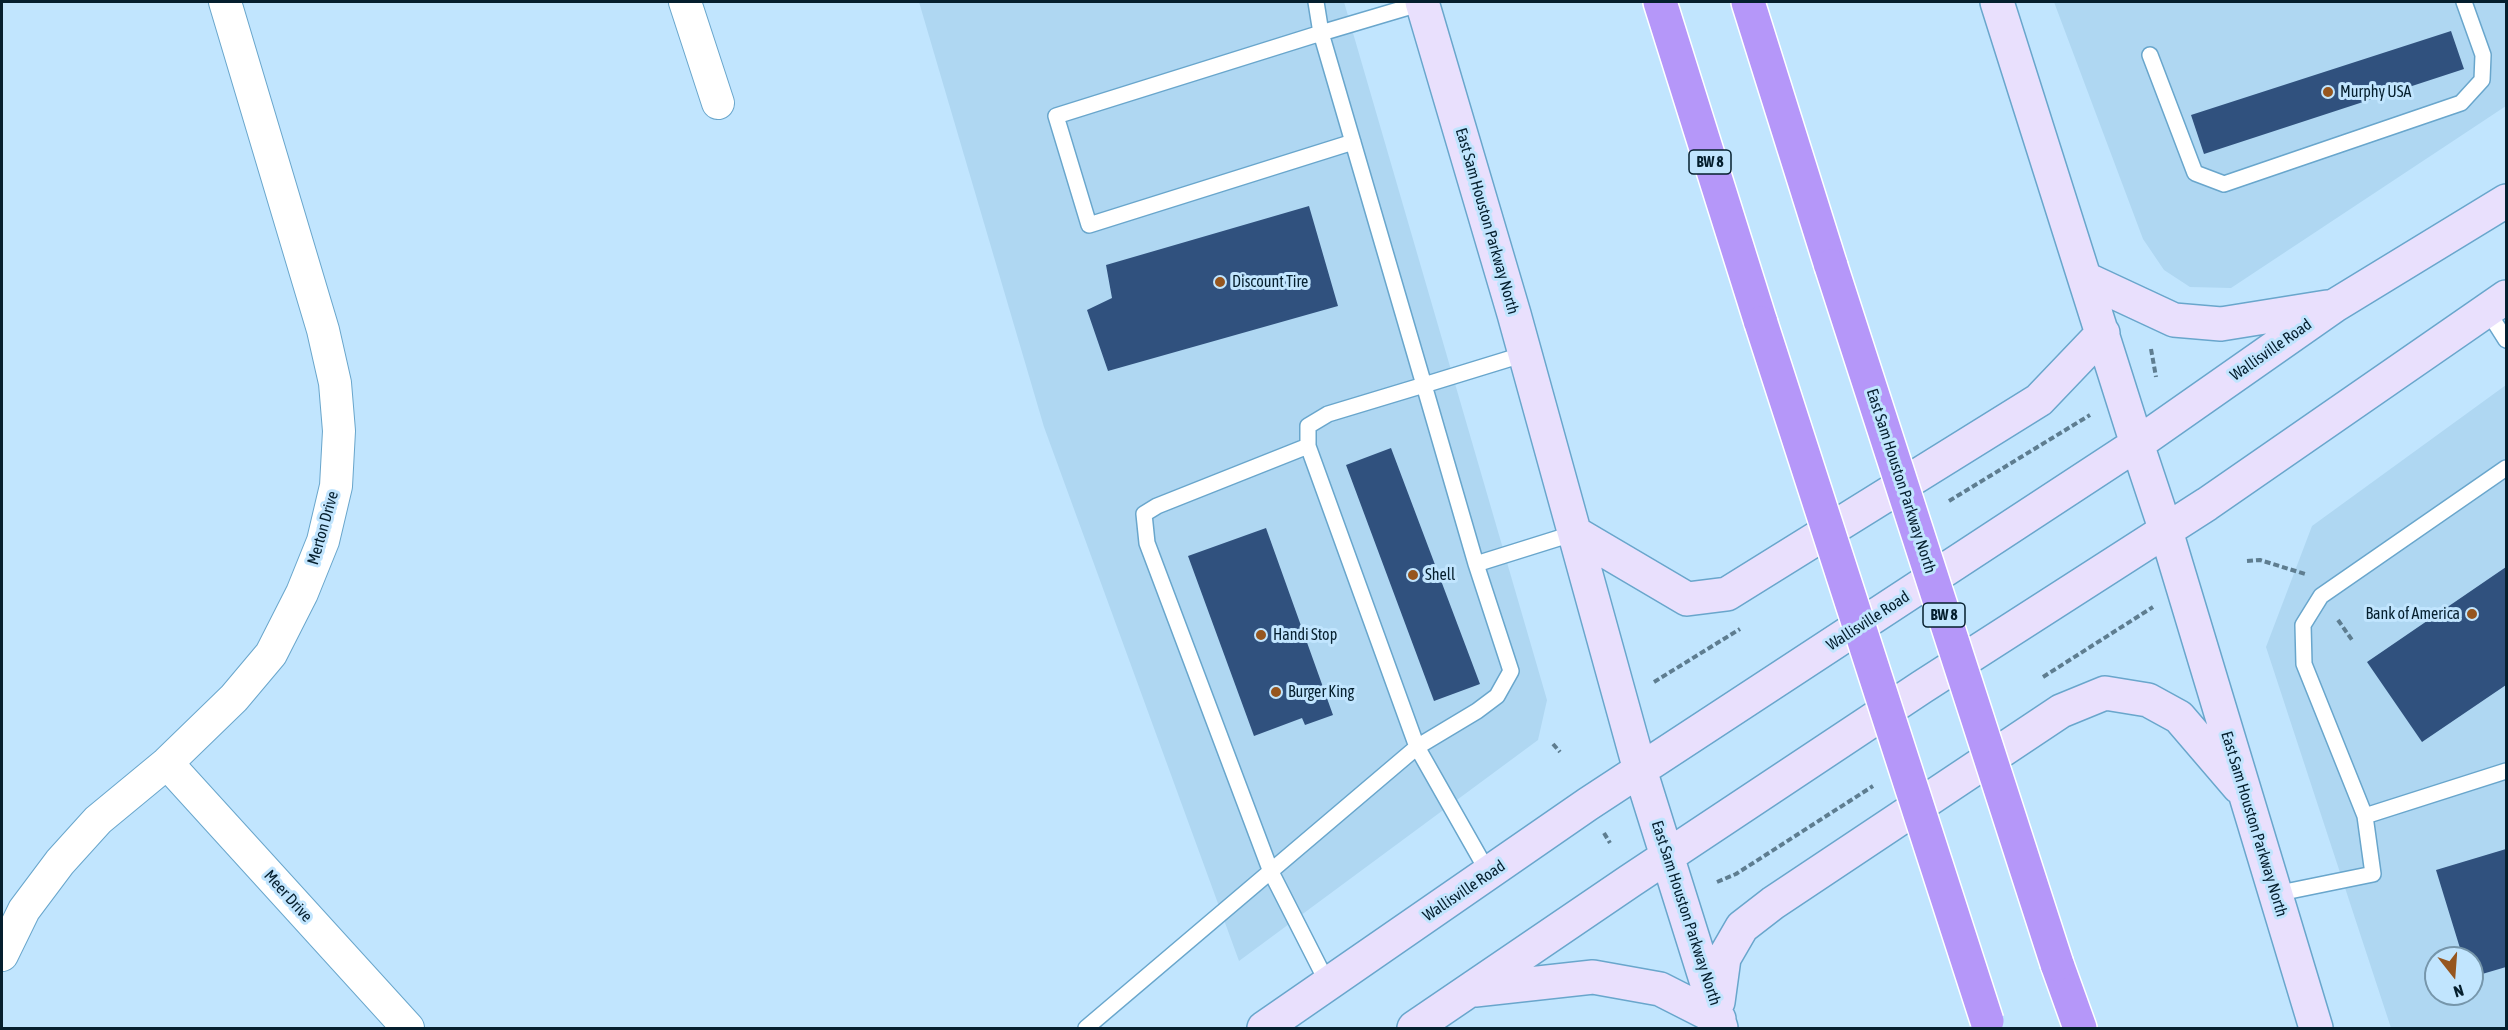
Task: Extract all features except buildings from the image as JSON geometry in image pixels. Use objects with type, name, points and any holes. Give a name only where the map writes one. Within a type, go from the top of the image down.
[{"type":"highway","name":"BW 8","points":[[1660,2],[1761,323],[1989,1025]]},
{"type":"highway","name":"East Sam Houston Parkway North","points":[[1748,2],[1831,266],[2080,1029]]},
{"type":"main road","name":"East Sam Houston Parkway North","points":[[1422,2],[1525,354],[1640,770],[1719,1019]]},
{"type":"main road","name":"East Sam Houston Parkway North","points":[[1997,2],[2166,531],[2316,1029]]},
{"type":"main road","name":"Wallisville Road","points":[[1264,1029],[1640,770],[2137,444],[2334,306],[2506,201]]},
{"type":"main road","points":[[2086,279],[2174,320],[2221,324],[2334,306]]},
{"type":"main road","points":[[1432,1021],[1470,990],[1668,856],[1922,687],[2166,531],[2497,304]]},
{"type":"main road","points":[[1575,533],[1687,598],[1727,594],[2039,400],[2103,333]]},
{"type":"main road","points":[[1470,990],[1593,977],[1660,989],[1719,1019],[1724,958],[1742,927],[1773,903],[2061,711],[2105,693],[2148,700],[2179,717],[2246,795]]},
{"type":"street","name":"Merton Drive","points":[[2,955],[24,910],[60,862],[98,820],[167,763],[234,698],[271,654],[302,593],[323,541],[336,486],[339,431],[335,382],[324,330],[225,2]]},
{"type":"street","points":[[685,2],[718,103]]},
{"type":"street","name":"Meer Drive","points":[[167,763],[408,1029]]},
{"type":"lane","points":[[1086,1029],[1417,747],[1477,711],[1497,696],[1511,671],[1476,564],[1321,33],[1316,2]]},
{"type":"lane","points":[[1353,142],[1089,225],[1056,116],[1422,2]]},
{"type":"lane","points":[[2150,55],[2195,173],[2224,184],[2461,103],[2482,80],[2483,55],[2464,2]]},
{"type":"lane","points":[[2497,304],[2506,340]]},
{"type":"lane","points":[[1489,874],[1417,747],[1308,446],[1308,426],[1328,414],[1525,354]]},
{"type":"lane","points":[[1308,446],[1157,506],[1144,514],[1147,543],[1271,872],[1328,984]]},
{"type":"lane","points":[[2275,894],[2373,874],[2365,816],[2304,664],[2303,625],[2321,596],[2506,468]]},
{"type":"lane","points":[[1476,564],[1575,533]]},
{"type":"lane","points":[[2365,816],[2506,771]]},
{"type":"path","points":[[2149,340],[2156,381],[2150,383]]},
{"type":"path","points":[[2247,561],[2260,560],[2305,574]]},
{"type":"path","points":[[2335,615],[2352,640]]},
{"type":"path","points":[[1553,744],[1559,749]]},
{"type":"shaded area","points":[[919,2],[1344,2],[1547,700],[1538,740],[1239,961],[1044,427]]},
{"type":"shaded area","points":[[2054,2],[2506,2],[2506,106],[2231,288],[2190,287],[2164,270],[2143,239]]},
{"type":"shaded area","points":[[2506,385],[2506,1028],[2391,1028],[2266,647],[2312,526]]},
{"type":"place","name":"Murphy USA","points":[[2328,92]]},
{"type":"place","name":"Discount Tire","points":[[1220,282]]},
{"type":"place","name":"Shell","points":[[1413,575]]},
{"type":"place","name":"Bank of America","points":[[2472,614]]},
{"type":"place","name":"Handi Stop","points":[[1261,635]]},
{"type":"place","name":"Burger King","points":[[1276,692]]}]
